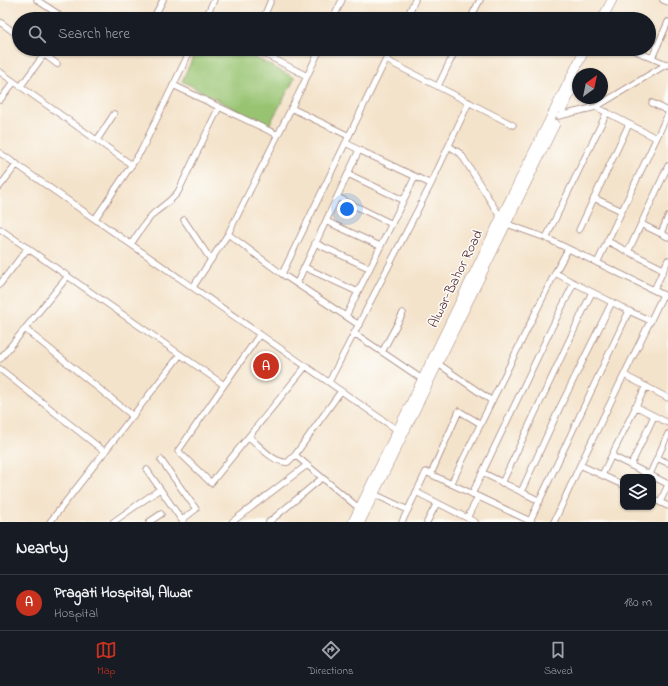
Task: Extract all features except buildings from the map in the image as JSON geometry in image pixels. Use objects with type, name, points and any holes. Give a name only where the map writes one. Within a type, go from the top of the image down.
[{"type":"main road","points":[[606,12],[612,0]]},
{"type":"main road","name":"Alwar-Bahor Road","points":[[353,522],[437,363],[582,56]]},
{"type":"main road","points":[[583,68],[589,56]]},
{"type":"main road","name":"Alwar-Bahor Road","points":[[360,522],[401,432],[422,379],[572,90]]},
{"type":"street","points":[[37,0],[55,12]]},
{"type":"street","points":[[157,12],[163,0]]},
{"type":"street","points":[[208,12],[214,0]]},
{"type":"street","points":[[265,12],[271,0]]},
{"type":"street","points":[[337,12],[342,0]]},
{"type":"street","points":[[409,12],[415,0]]},
{"type":"street","points":[[474,12],[480,0]]},
{"type":"street","points":[[663,0],[668,2]]},
{"type":"street","points":[[0,22],[12,31]]},
{"type":"street","points":[[656,49],[668,22]]},
{"type":"street","points":[[21,86],[43,56]]},
{"type":"street","points":[[50,56],[57,64]]},
{"type":"street","points":[[95,219],[141,151],[188,56]]},
{"type":"street","points":[[268,56],[307,76]]},
{"type":"street","points":[[193,287],[228,234],[317,56]]},
{"type":"street","points":[[282,274],[388,56]]},
{"type":"street","points":[[438,86],[453,56]]},
{"type":"street","points":[[647,56],[667,65]]},
{"type":"street","points":[[386,60],[513,125]]},
{"type":"street","points":[[559,116],[596,107],[667,65]]},
{"type":"street","points":[[0,72],[132,165]]},
{"type":"street","points":[[0,100],[14,82]]},
{"type":"street","points":[[173,86],[278,135]]},
{"type":"street","points":[[329,382],[431,184],[469,102]]},
{"type":"street","points":[[597,263],[668,112],[652,103]]},
{"type":"street","points":[[131,244],[144,224],[154,213],[173,200],[219,107]]},
{"type":"street","points":[[596,107],[656,138]]},
{"type":"street","points":[[292,108],[349,136]]},
{"type":"street","points":[[546,238],[607,112]]},
{"type":"street","points":[[97,140],[114,114]]},
{"type":"street","points":[[579,230],[629,124]]},
{"type":"street","points":[[346,143],[431,184]]},
{"type":"street","points":[[449,146],[461,154],[504,221],[546,238],[666,296],[651,321],[624,375],[554,522]]},
{"type":"street","points":[[297,283],[359,150]]},
{"type":"street","points":[[0,153],[401,432]]},
{"type":"street","points":[[0,186],[17,164]]},
{"type":"street","points":[[628,252],[668,166]]},
{"type":"street","points":[[348,174],[404,200]]},
{"type":"street","points":[[346,316],[415,177]]},
{"type":"street","points":[[337,197],[392,224]]},
{"type":"street","points":[[594,198],[622,211]]},
{"type":"street","points":[[661,233],[668,217]]},
{"type":"street","points":[[184,220],[211,260]]},
{"type":"street","points":[[326,221],[380,246]]},
{"type":"street","points":[[641,224],[668,236]]},
{"type":"street","points":[[0,229],[224,386]]},
{"type":"street","points":[[228,234],[282,274],[359,325]]},
{"type":"street","points":[[607,241],[664,269]]},
{"type":"street","points":[[315,243],[370,268]]},
{"type":"street","points":[[0,284],[28,248]]},
{"type":"street","points":[[451,484],[554,273],[568,249]]},
{"type":"street","points":[[654,290],[668,260]]},
{"type":"street","points":[[304,267],[358,292]]},
{"type":"street","points":[[554,273],[651,321]]},
{"type":"street","points":[[0,359],[68,276]]},
{"type":"street","points":[[467,518],[483,473],[574,283]]},
{"type":"street","points":[[502,483],[592,292]]},
{"type":"street","points":[[521,492],[612,302]]},
{"type":"street","points":[[402,522],[426,472],[531,522],[629,311]]},
{"type":"street","points":[[382,352],[403,313]]},
{"type":"street","points":[[25,329],[133,416]]},
{"type":"street","points":[[354,333],[422,379]]},
{"type":"street","points":[[260,334],[178,452],[211,483],[306,366]]},
{"type":"street","points":[[58,522],[52,520],[180,355]]},
{"type":"street","points":[[437,363],[492,401]]},
{"type":"street","points":[[0,369],[105,452]]},
{"type":"street","points":[[624,375],[668,398]]},
{"type":"street","points":[[602,475],[646,386]]},
{"type":"street","points":[[249,437],[276,460],[282,463],[288,462],[341,391]]},
{"type":"street","points":[[635,406],[668,423]]},
{"type":"street","points":[[431,474],[459,411],[481,424]]},
{"type":"street","points":[[631,465],[654,416]]},
{"type":"street","points":[[612,456],[650,474],[668,434]]},
{"type":"street","points":[[294,455],[360,509]]},
{"type":"street","points":[[657,458],[668,463]]},
{"type":"street","points":[[147,470],[182,521],[196,509],[161,460]]},
{"type":"street","points":[[234,521],[306,465]]},
{"type":"street","points":[[580,465],[620,484]]},
{"type":"street","points":[[483,473],[540,501]]},
{"type":"street","points":[[656,477],[668,484],[660,502]]},
{"type":"street","points":[[269,522],[322,478]]},
{"type":"street","points":[[113,522],[160,489]]},
{"type":"street","points":[[416,492],[475,522]]},
{"type":"street","points":[[374,494],[408,510]]},
{"type":"street","points":[[656,500],[668,506]]},
{"type":"street","points":[[427,522],[437,503]]},
{"type":"street","points":[[149,522],[161,514]]},
{"type":"green space","points":[[194,56],[252,56],[295,78],[268,127],[182,81]]},
{"type":"place","name":"Pragati Hospital, Alwar","points":[[266,366]]}]
